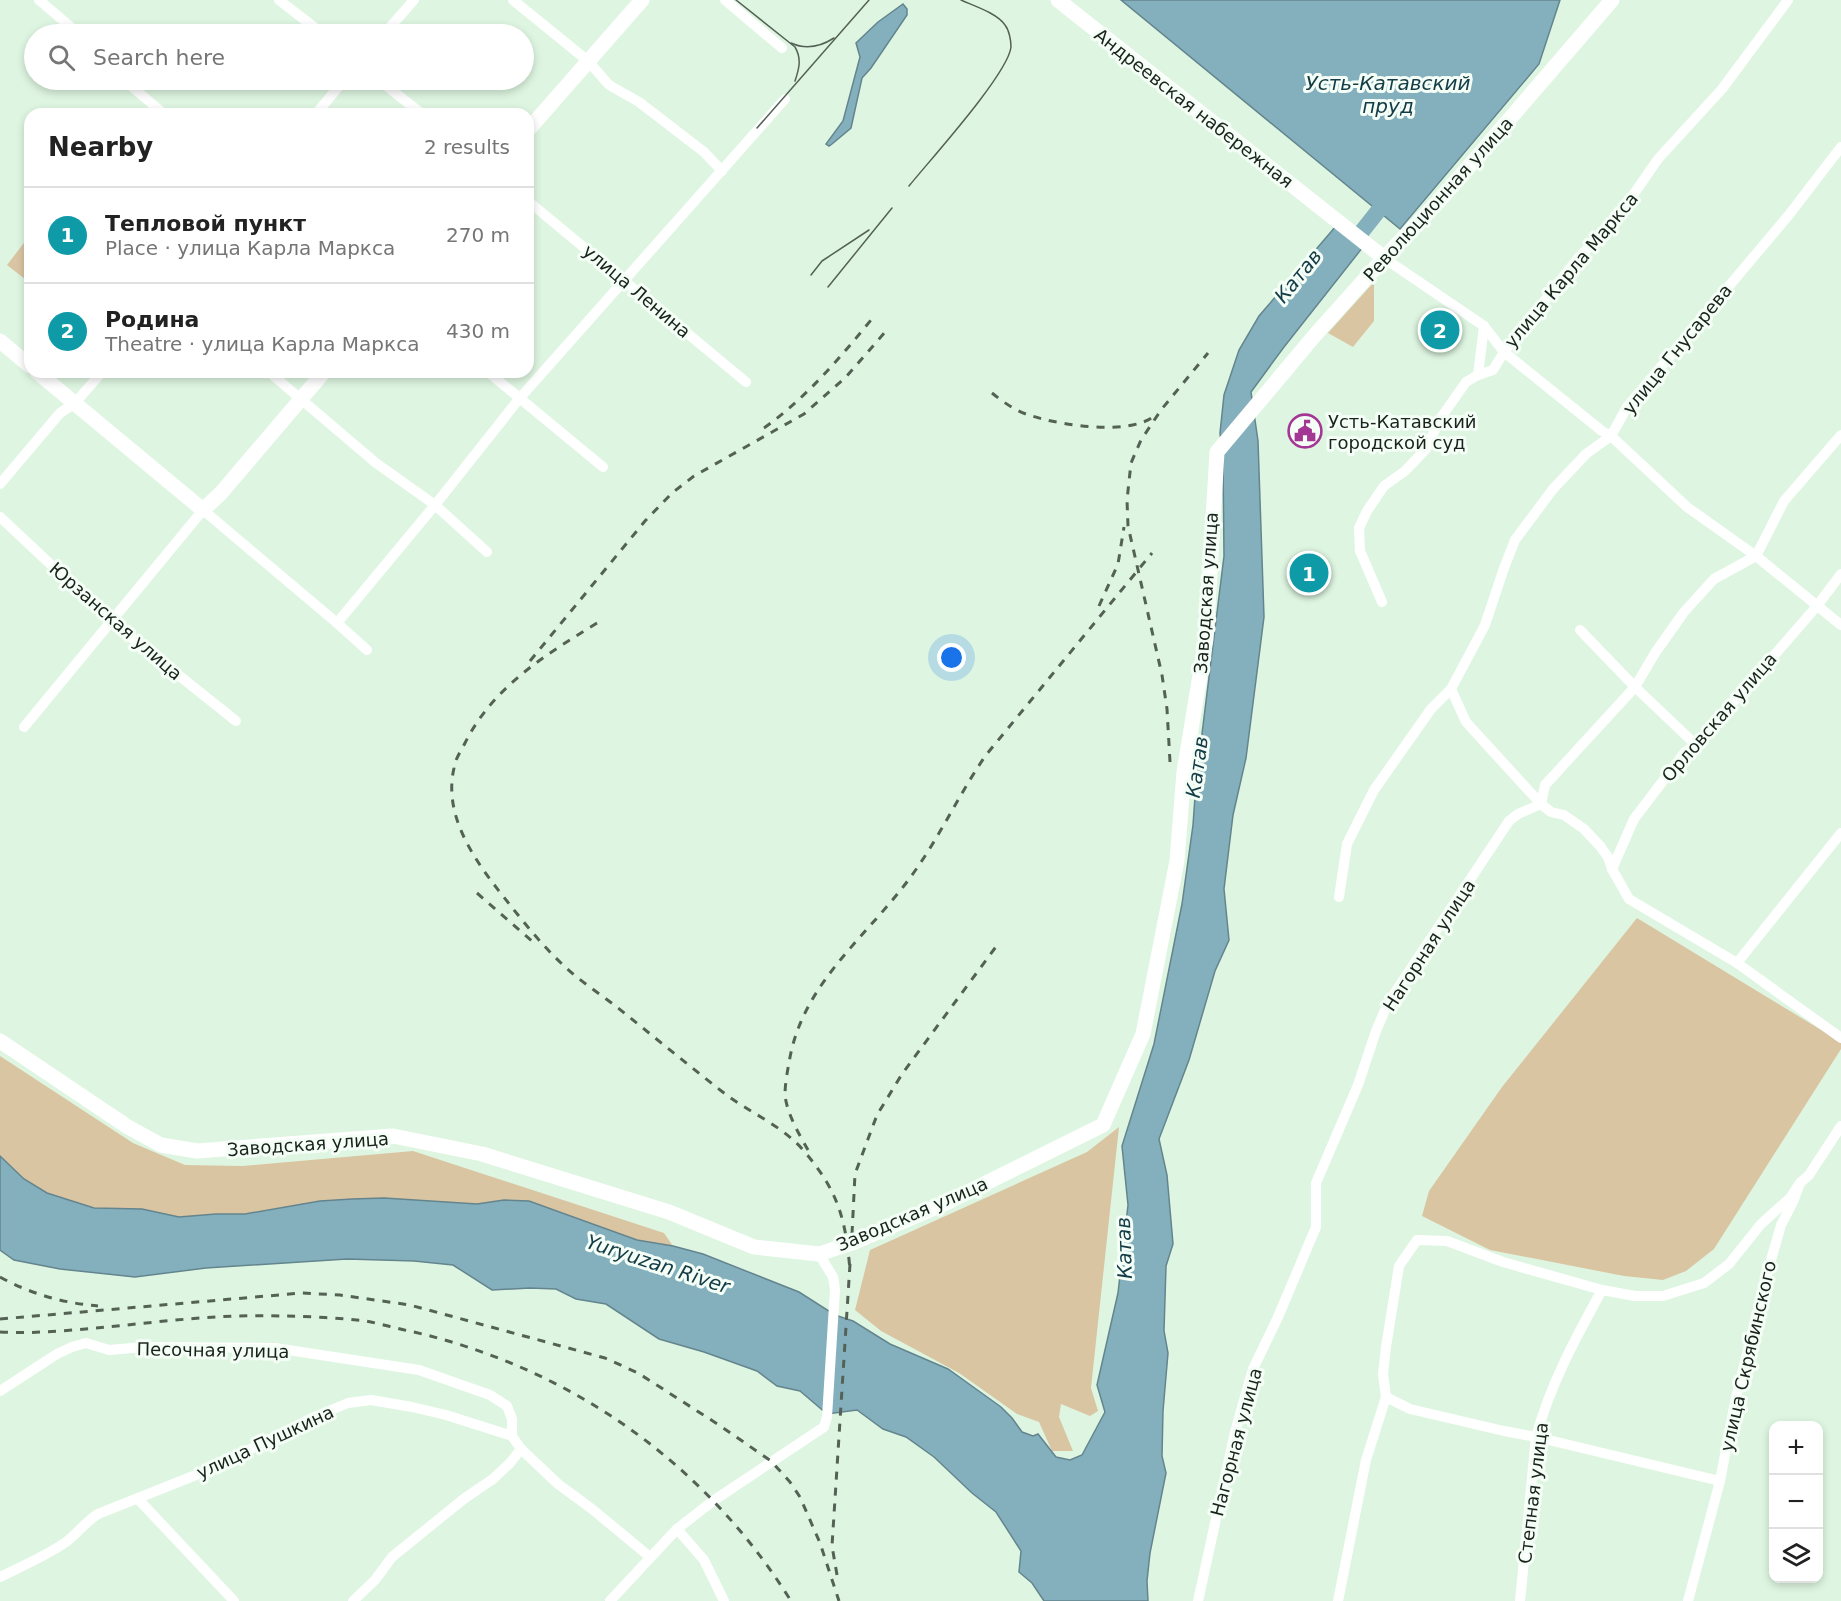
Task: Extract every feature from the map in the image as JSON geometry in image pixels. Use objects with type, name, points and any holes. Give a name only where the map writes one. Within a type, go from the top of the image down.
[{"type":"street","points":[[39,0],[68,24]]},
{"type":"street","points":[[279,0],[310,24]]},
{"type":"street","points":[[393,24],[414,0]]},
{"type":"street","points":[[513,0],[588,61],[609,85],[639,102],[704,153],[722,171]]},
{"type":"street","points":[[534,123],[642,0]]},
{"type":"street","points":[[725,0],[782,48]]},
{"type":"street","name":"Андреевская набережная","points":[[1058,0],[1384,258]]},
{"type":"street","name":"Революционная улица","points":[[1217,452],[1262,397],[1384,258],[1440,200],[1612,0]]},
{"type":"street","name":"улица Карла Маркса","points":[[1382,602],[1360,551],[1359,528],[1367,511],[1384,486],[1405,471],[1426,449],[1440,419],[1466,382],[1493,370],[1504,352],[1579,257],[1615,220],[1658,159],[1722,89],[1788,0]]},
{"type":"street","points":[[136,90],[157,108]]},
{"type":"street","points":[[321,108],[336,90]]},
{"type":"street","points":[[392,90],[414,108]]},
{"type":"street","points":[[337,623],[519,399],[786,99]]},
{"type":"street","name":"улица Гнусарева","points":[[1339,897],[1347,844],[1374,790],[1431,709],[1452,689],[1485,625],[1515,540],[1553,489],[1586,454],[1611,436],[1627,407],[1788,216],[1841,147]]},
{"type":"street","name":"улица Ленина","points":[[534,206],[746,382]]},
{"type":"street","points":[[1384,258],[1484,326],[1504,352],[1611,436],[1687,507],[1756,556],[1841,625]]},
{"type":"street","points":[[1478,375],[1484,326]]},
{"type":"street","points":[[0,341],[24,361]]},
{"type":"street","points":[[44,378],[367,650]]},
{"type":"street","points":[[0,484],[60,413],[75,404],[97,378]]},
{"type":"street","points":[[276,378],[376,463],[435,505],[488,552]]},
{"type":"street","points":[[24,727],[203,510],[319,378]]},
{"type":"street","points":[[495,378],[603,467]]},
{"type":"street","points":[[1541,804],[1545,785],[1635,687],[1655,653],[1684,612],[1714,579],[1756,556],[1784,501],[1841,435]]},
{"type":"street","name":"Заводская улица","points":[[0,1041],[128,1126],[161,1144],[197,1151],[393,1136],[482,1154],[669,1212],[754,1247],[819,1254],[852,1243],[948,1202],[1103,1125],[1143,1034],[1177,861],[1184,772],[1206,639],[1217,452]]},
{"type":"street","name":"Юрзанская улица","points":[[0,517],[112,622],[236,721]]},
{"type":"street","name":"Орловская улица","points":[[1612,869],[1634,819],[1685,752],[1696,745],[1817,606],[1841,574]]},
{"type":"street","points":[[1580,630],[1696,745]]},
{"type":"street","points":[[1452,689],[1466,722],[1541,804],[1551,812],[1564,815],[1584,829],[1608,857],[1629,899],[1737,963],[1841,1038]]},
{"type":"street","name":"Нагорная улица","points":[[1197,1601],[1253,1369],[1316,1227],[1316,1183],[1358,1085],[1381,1017],[1407,973],[1509,821],[1518,814],[1541,804]]},
{"type":"street","points":[[1737,963],[1841,833]]},
{"type":"street","name":"улица Скрябинского","points":[[1688,1601],[1720,1481],[1735,1402],[1781,1225],[1800,1184],[1809,1175],[1841,1126]]},
{"type":"street","points":[[1338,1601],[1366,1460],[1386,1397],[1383,1374],[1399,1266],[1417,1239],[1447,1241],[1503,1262],[1602,1290],[1635,1296],[1663,1296],[1704,1283],[1729,1264],[1761,1224],[1790,1198],[1800,1184]]},
{"type":"street","points":[[610,1601],[677,1529],[722,1495],[824,1427],[827,1417],[836,1289],[833,1277],[819,1254]]},
{"type":"street","name":"Степная улица","points":[[1520,1601],[1536,1437],[1546,1404],[1573,1342],[1602,1290]]},
{"type":"street","name":"Песочная улица","points":[[0,1391],[57,1354],[86,1343],[109,1350],[144,1347],[275,1348],[419,1370],[490,1395],[507,1406],[512,1419],[512,1436]]},
{"type":"street","points":[[1386,1397],[1410,1409],[1720,1481]]},
{"type":"street","name":"улица Пушкина","points":[[0,1577],[44,1556],[68,1540],[84,1523],[98,1514],[211,1469],[312,1418],[348,1403],[371,1400],[412,1407],[486,1426],[512,1436]]},
{"type":"street","points":[[512,1436],[521,1449],[558,1484],[650,1557]]},
{"type":"street","points":[[353,1601],[375,1580],[392,1557],[465,1498],[493,1479],[521,1449]]},
{"type":"street","points":[[138,1499],[234,1601]]},
{"type":"street","points":[[677,1529],[704,1560],[724,1601]]},
{"type":"shaded area","points":[[24,243],[24,278],[7,265]]},
{"type":"shaded area","points":[[1374,282],[1374,321],[1353,347],[1328,333]]},
{"type":"shaded area","points":[[1637,918],[1841,1042],[1841,1049],[1714,1249],[1686,1271],[1663,1280],[1624,1276],[1490,1250],[1422,1216],[1429,1191],[1502,1087]]},
{"type":"shaded area","points":[[0,1056],[133,1143],[185,1165],[243,1166],[413,1151],[664,1233],[673,1246],[637,1240],[504,1200],[477,1204],[384,1198],[320,1201],[245,1214],[179,1217],[142,1209],[94,1208],[47,1193],[24,1179],[0,1156]]},
{"type":"shaded area","points":[[1119,1127],[1091,1388],[1098,1411],[1090,1416],[1061,1404],[1059,1417],[1073,1451],[1052,1451],[1039,1422],[1017,1414],[959,1373],[881,1331],[855,1310],[870,1250],[1087,1152]]},
{"type":"water","name":"Усть-Катавский пруд","points":[[1121,0],[1560,0],[1539,64],[1400,229]]},
{"type":"water","points":[[903,4],[907,9],[907,15],[862,78],[851,128],[829,146],[826,144],[843,121],[860,57],[856,43],[878,22]]},
{"type":"water","name":"Yuryuzan River","points":[[1336,226],[1363,247],[1251,392],[1258,441],[1264,617],[1246,758],[1233,815],[1224,889],[1229,940],[1215,971],[1189,1060],[1159,1139],[1167,1175],[1173,1244],[1166,1266],[1164,1331],[1168,1353],[1162,1456],[1166,1473],[1150,1553],[1147,1581],[1148,1601],[1044,1601],[1032,1583],[1019,1572],[1021,1551],[996,1512],[934,1457],[906,1437],[883,1429],[857,1410],[827,1414],[800,1391],[777,1386],[757,1371],[659,1339],[606,1304],[576,1299],[556,1289],[492,1290],[453,1265],[414,1261],[347,1259],[206,1268],[135,1277],[60,1269],[14,1260],[0,1250],[0,1156],[24,1179],[47,1193],[94,1208],[142,1209],[179,1217],[245,1214],[320,1201],[352,1199],[384,1198],[477,1204],[504,1200],[529,1201],[637,1240],[703,1254],[799,1292],[835,1315],[853,1321],[890,1344],[948,1369],[1001,1407],[1022,1432],[1033,1436],[1038,1434],[1056,1457],[1070,1460],[1082,1455],[1105,1412],[1097,1385],[1118,1293],[1128,1205],[1122,1146],[1154,1044],[1182,904],[1193,825],[1196,782],[1224,556],[1223,460],[1220,433],[1224,395],[1239,350],[1259,316]]},
{"type":"waterway","name":"Катав","points":[[1348,249],[1390,196],[1389,193]]},
{"type":"tram line","points":[[736,0],[795,47],[799,60],[795,81]]},
{"type":"tram line","points":[[757,128],[869,0]]},
{"type":"tram line","points":[[909,186],[983,96],[1007,60],[1011,47],[1009,32],[997,17],[961,0]]},
{"type":"tram line","points":[[791,43],[813,46],[834,38]]},
{"type":"tram line","points":[[828,287],[892,208]]},
{"type":"tram line","points":[[811,275],[822,261],[869,230]]},
{"type":"railway","points":[[764,428],[808,391],[871,320]]},
{"type":"railway","points":[[530,661],[645,521],[672,493],[694,476],[804,414],[846,377],[886,331]]},
{"type":"railway","points":[[1170,762],[1167,709],[1162,675],[1128,526],[1127,500],[1131,463],[1141,440],[1161,410],[1208,353]]},
{"type":"railway","points":[[992,393],[1026,414],[1060,423],[1094,427],[1129,426],[1154,416]]},
{"type":"railway","points":[[1099,606],[1118,564],[1124,527]]},
{"type":"railway","points":[[808,1150],[791,1117],[785,1095],[788,1067],[796,1033],[808,1007],[823,982],[841,959],[917,868],[986,755],[1152,553]]},
{"type":"railway","points":[[597,623],[558,647],[522,674],[490,705],[477,723],[458,755],[452,787],[453,806],[466,842],[498,890],[535,935],[581,981],[724,1093],[796,1142],[825,1179],[838,1206],[846,1236],[850,1271]]},
{"type":"railway","points":[[477,893],[533,942]]},
{"type":"railway","points":[[852,1234],[855,1174],[877,1115],[902,1074],[998,944]]},
{"type":"railway","points":[[837,1575],[832,1546],[850,1264]]},
{"type":"railway","points":[[0,1277],[48,1297],[98,1306]]},
{"type":"railway","points":[[0,1319],[302,1293],[340,1295],[410,1305],[605,1358],[638,1373],[771,1461],[800,1497],[820,1543],[839,1601]]},
{"type":"railway","points":[[0,1332],[54,1331],[216,1317],[301,1316],[366,1321],[472,1349],[527,1370],[580,1397],[630,1429],[676,1465],[718,1506],[757,1551],[791,1601]]},
{"type":"place","name":"Родина","points":[[1440,330]]},
{"type":"place","name":"Усть-Катавский городской суд","points":[[1305,431]]},
{"type":"place","name":"Тепловой пункт","points":[[1309,573]]}]
